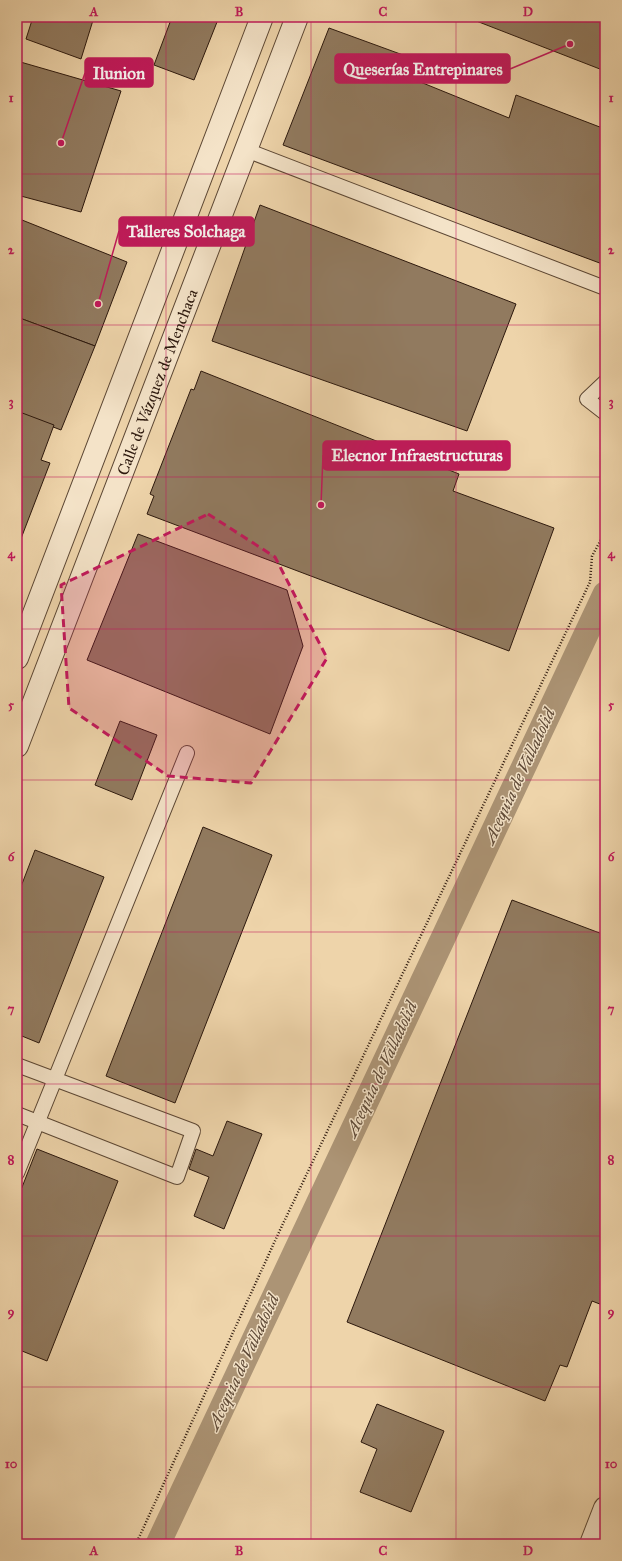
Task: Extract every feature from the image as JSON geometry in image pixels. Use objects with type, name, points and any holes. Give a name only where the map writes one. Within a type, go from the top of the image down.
[{"type":"street","name":"Calle de Vázquez de Menchaca","points":[[17,658],[262,17]]},
{"type":"street","name":"Calle de Vázquez de Menchaca","points":[[17,746],[297,17]]},
{"type":"street","points":[[591,1544],[605,1508]]},
{"type":"lane","points":[[246,150],[605,288]]},
{"type":"lane","points":[[605,382],[587,399],[605,413]]},
{"type":"lane","points":[[17,1173],[187,753]]},
{"type":"lane","points":[[17,1065],[193,1131],[177,1177],[17,1114]]},
{"type":"path","points":[[136,1544],[280,1230],[590,582],[592,556],[603,539]]},
{"type":"highlighted area","points":[[208,514],[275,557],[327,658],[251,783],[168,776],[69,708],[61,585]]},
{"type":"building","points":[[33,17],[94,17],[81,59],[26,39]]},
{"type":"building","points":[[172,17],[219,17],[194,80],[154,65]]},
{"type":"building","points":[[466,17],[605,17],[605,71]]},
{"type":"building","points":[[329,28],[414,59],[408,77],[509,118],[516,95],[605,129],[605,265],[283,145]]},
{"type":"building","points":[[17,61],[121,91],[81,212],[17,195]]},
{"type":"building","points":[[260,205],[516,304],[467,431],[212,341]]},
{"type":"building","points":[[17,218],[127,262],[95,346],[17,317]]},
{"type":"building","points":[[17,317],[95,346],[61,430],[17,413]]},
{"type":"building","points":[[201,371],[459,474],[453,491],[554,528],[509,651],[147,514],[154,496],[150,494],[191,389],[194,390]]},
{"type":"building","points":[[17,411],[54,425],[41,460],[50,463],[17,549]]},
{"type":"building","points":[[138,534],[287,590],[303,646],[270,734],[87,660]]},
{"type":"building","points":[[120,721],[157,735],[132,800],[95,785]]},
{"type":"building","points":[[203,827],[272,855],[175,1103],[106,1076]]},
{"type":"building","points":[[35,850],[104,877],[39,1043],[17,1034],[17,897]]},
{"type":"building","points":[[512,900],[605,935],[605,1306],[592,1301],[567,1367],[560,1365],[545,1401],[347,1322]]},
{"type":"building","points":[[227,1121],[262,1134],[224,1229],[194,1216],[209,1177],[189,1169],[196,1149],[213,1156]]},
{"type":"building","points":[[37,1149],[118,1181],[47,1361],[17,1349],[17,1200]]},
{"type":"building","points":[[377,1404],[444,1431],[411,1512],[360,1492],[377,1449],[361,1442]]},
{"type":"waterway","name":"Acequia de Valladolid","points":[[158,1544],[605,594]]},
{"type":"place","name":"Queserías Entrepinares","points":[[570,44]]},
{"type":"place","name":"Ilunion","points":[[61,143]]},
{"type":"place","name":"Talleres Solchaga","points":[[98,304]]},
{"type":"place","name":"Elecnor Infraestructuras","points":[[321,505]]}]
